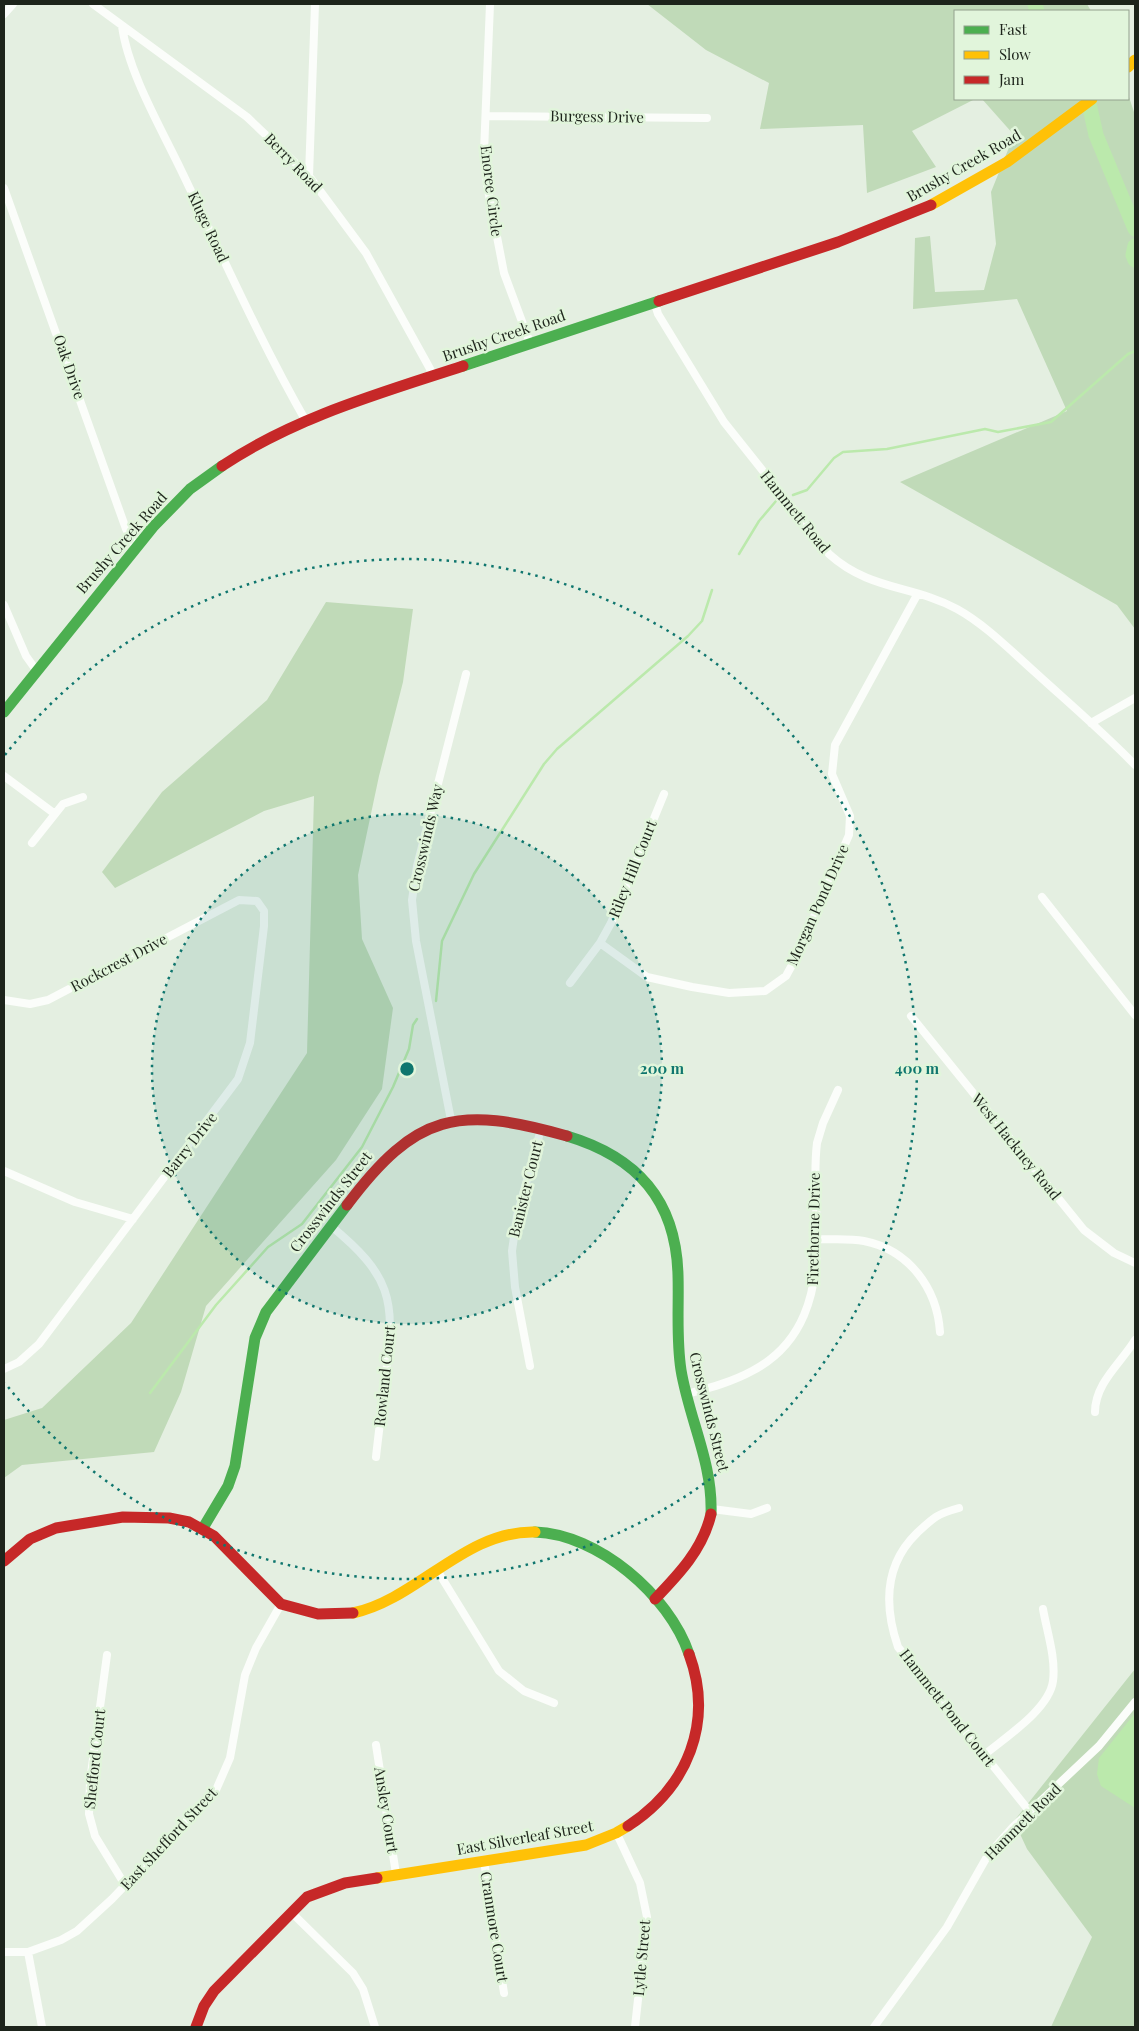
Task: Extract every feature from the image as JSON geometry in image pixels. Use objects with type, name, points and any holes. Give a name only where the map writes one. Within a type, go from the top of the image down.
[{"type":"street","points":[[4,14],[13,4]]},
{"type":"street","name":"Berry Road","points":[[93,4],[241,112],[310,176],[366,253],[434,376]]},
{"type":"street","points":[[310,176],[315,4]]},
{"type":"street","name":"Enoree Circle","points":[[490,4],[487,116],[484,152],[496,235],[504,274],[530,343]]},
{"type":"street","name":"Kluge Road","points":[[122,26],[126,48],[156,117],[273,364],[307,422]]},
{"type":"street","name":"Brushy Creek Road","points":[[4,712],[135,546],[172,506],[203,479],[259,445],[307,422],[434,376],[831,246],[915,212],[956,191],[1038,140],[1091,100]]},
{"type":"street","name":"Burgess Drive","points":[[487,116],[707,118]]},
{"type":"street","name":"Oak Drive","points":[[4,188],[126,530],[135,546]]},
{"type":"street","name":"Hammett Road","points":[[655,304],[658,314],[724,422],[822,546],[836,560],[860,576],[939,601],[972,619],[1091,722],[1135,765]]},
{"type":"street","name":"Morgan Pond Drive","points":[[600,943],[647,976],[692,987],[729,993],[765,991],[786,976],[797,956],[849,835],[850,816],[832,774],[835,745],[917,595]]},
{"type":"street","points":[[4,605],[26,656],[36,670]]},
{"type":"street","name":"Crosswinds Way","points":[[452,1120],[418,950],[412,900],[417,866],[466,674]]},
{"type":"street","points":[[1091,722],[1135,698]]},
{"type":"street","points":[[4,776],[54,814]]},
{"type":"street","name":"Riley Hill Court","points":[[570,983],[600,943],[611,923],[664,794]]},
{"type":"street","points":[[32,843],[54,814],[66,802],[83,797]]},
{"type":"street","points":[[1042,898],[1135,1015]]},
{"type":"street","name":"Barry Drive","points":[[4,1369],[19,1362],[39,1344],[227,1098],[238,1080],[248,1056],[264,911],[258,902],[252,900],[239,900],[229,905]]},
{"type":"street","name":"Rockcrest Drive","points":[[4,1000],[30,1004],[48,1000],[229,905]]},
{"type":"street","name":"West Hackney Road","points":[[911,1016],[1084,1230],[1114,1253],[1135,1263]]},
{"type":"street","name":"Firethorne Drive","points":[[687,1394],[751,1372],[770,1360],[785,1345],[800,1323],[811,1298],[816,1274],[817,1143],[823,1123],[838,1090]]},
{"type":"street","name":"Crosswinds Street","points":[[203,1528],[224,1493],[235,1466],[251,1359],[260,1324],[280,1292],[388,1154],[424,1131],[452,1120],[498,1120],[541,1129],[587,1142],[616,1155],[641,1175],[661,1203],[670,1223],[675,1246],[678,1350],[687,1394],[710,1478],[712,1509],[708,1530],[699,1549],[655,1599]]},
{"type":"street","name":"Banister Court","points":[[530,1366],[515,1287],[512,1252],[517,1216],[541,1129]]},
{"type":"street","points":[[4,1171],[74,1202],[133,1219]]},
{"type":"street","name":"Rowland Court","points":[[331,1226],[356,1247],[370,1264],[382,1284],[389,1307],[391,1336],[376,1457]]},
{"type":"street","points":[[817,1239],[865,1241],[885,1248],[903,1259],[920,1276],[930,1291],[938,1314],[940,1332]]},
{"type":"street","points":[[1095,1412],[1096,1400],[1102,1385],[1135,1340]]},
{"type":"street","points":[[712,1509],[751,1514],[768,1508]]},
{"type":"street","name":"Hammett Pond Court","points":[[959,1508],[938,1513],[912,1539],[897,1558],[889,1581],[888,1606],[891,1628],[898,1647],[983,1756],[1030,1812]]},
{"type":"street","points":[[4,1561],[31,1538],[68,1524],[117,1518],[161,1517],[189,1522],[203,1528],[216,1538],[282,1604]]},
{"type":"street","name":"East Silverleaf Street","points":[[196,2027],[204,2006],[214,1991],[307,1897],[335,1885],[586,1845],[617,1834],[645,1816],[668,1792],[686,1763],[697,1730],[699,1693],[693,1660],[675,1624],[655,1599],[622,1566],[603,1552],[578,1539],[552,1533],[525,1532],[500,1537],[437,1570],[380,1604],[353,1614],[322,1616],[295,1610],[282,1604]]},
{"type":"street","points":[[437,1570],[499,1671],[524,1691],[554,1703]]},
{"type":"street","name":"East Shefford Street","points":[[4,1952],[28,1952],[61,1940],[77,1931],[206,1803],[222,1781],[230,1758],[245,1675],[256,1648],[282,1604]]},
{"type":"street","points":[[983,1756],[1037,1711],[1048,1696],[1053,1682],[1053,1664],[1043,1609]]},
{"type":"street","name":"Shefford Court","points":[[107,1655],[90,1781],[89,1814],[95,1836],[125,1885]]},
{"type":"street","name":"Hammett Road","points":[[874,2027],[947,1927],[988,1855],[1098,1746],[1135,1702]]},
{"type":"street","name":"Ansley Court","points":[[376,1745],[396,1874]]},
{"type":"street","name":"Lytle Street","points":[[617,1834],[640,1883],[647,1917],[635,2027]]},
{"type":"street","name":"Cranmore Court","points":[[484,1861],[504,1993]]},
{"type":"street","points":[[291,1912],[353,1973],[363,1989],[375,2027]]},
{"type":"street","points":[[28,1952],[42,2027]]},
{"type":"shaded area","points":[[647,4],[1087,4],[1090,10],[954,10],[954,100],[973,100],[912,131],[936,167],[867,193],[863,125],[760,129],[769,83],[706,50]]},
{"type":"shaded area","points":[[1129,97],[1135,115],[1135,629],[1117,605],[900,482],[1067,411],[1017,299],[913,309],[915,238],[930,236],[935,292],[984,290],[996,244],[991,192],[1014,135],[983,100],[1129,100]]},
{"type":"shaded area","points":[[326,602],[413,609],[403,682],[379,776],[358,875],[362,939],[393,1008],[382,1089],[336,1160],[206,1306],[181,1392],[154,1452],[22,1465],[4,1478],[4,1420],[42,1408],[131,1323],[307,1053],[314,796],[264,811],[115,888],[102,872],[162,792],[267,700]]},
{"type":"shaded area","points":[[1135,1669],[1135,2027],[1051,2027],[1092,1937],[1027,1849],[1014,1821]]},
{"type":"shaded area","points":[[1135,1713],[1135,1808],[1101,1786],[1097,1774],[1099,1758]]},
{"type":"waterway","points":[[1035,4],[1037,10]]},
{"type":"waterway","points":[[1088,100],[1096,135],[1135,229]]},
{"type":"waterway","points":[[1135,246],[1133,255],[1135,260]]},
{"type":"waterway","points":[[793,495],[807,490],[834,458],[843,452],[887,449],[985,429],[998,432],[1051,422],[1128,354],[1135,351]]},
{"type":"waterway","points":[[739,554],[759,521],[776,501]]},
{"type":"waterway","points":[[436,1001],[442,941],[474,874],[544,764],[557,749],[688,636],[702,621],[712,590]]},
{"type":"waterway","points":[[150,1393],[216,1305],[268,1247],[302,1224],[362,1147],[393,1087],[409,1049],[413,1025],[417,1019]]},
{"type":"traffic: fast","points":[[463,366],[659,301]]},
{"type":"traffic: fast","points":[[4,712],[153,527],[190,489],[222,466]]},
{"type":"traffic: fast","points":[[567,1136],[592,1145],[614,1156],[632,1169],[648,1185],[670,1225],[676,1248],[678,1275],[679,1358],[708,1477],[711,1495],[711,1514]]},
{"type":"traffic: fast","points":[[203,1528],[228,1486],[235,1466],[255,1338],[266,1312],[347,1205]]},
{"type":"traffic: fast","points":[[535,1532],[559,1535],[583,1544],[606,1556],[628,1572],[648,1590],[665,1610],[679,1632],[689,1654]]},
{"type":"traffic: slow","points":[[1129,66],[1135,60]]},
{"type":"traffic: slow","points":[[931,205],[1007,162],[1091,100]]},
{"type":"traffic: slow","points":[[353,1613],[377,1605],[399,1594],[464,1553],[486,1542],[510,1534],[535,1532]]},
{"type":"traffic: slow","points":[[377,1878],[586,1845],[628,1826]]},
{"type":"traffic: jam","points":[[659,301],[838,242],[931,205]]},
{"type":"traffic: jam","points":[[222,466],[250,449],[309,420],[370,397],[463,366]]},
{"type":"traffic: jam","points":[[347,1205],[372,1174],[395,1151],[418,1135],[442,1124],[468,1120],[496,1121],[529,1126],[567,1136]]},
{"type":"traffic: jam","points":[[655,1599],[696,1550],[711,1514]]},
{"type":"traffic: jam","points":[[4,1561],[30,1539],[56,1528],[123,1517],[169,1518],[189,1522],[214,1536],[281,1604],[318,1614],[353,1613]]},
{"type":"traffic: jam","points":[[628,1826],[649,1810],[666,1792],[680,1772],[690,1751],[697,1728],[698,1704],[696,1679],[689,1654]]},
{"type":"traffic: jam","points":[[196,2027],[204,2006],[214,1991],[307,1897],[345,1883],[377,1878]]}]
